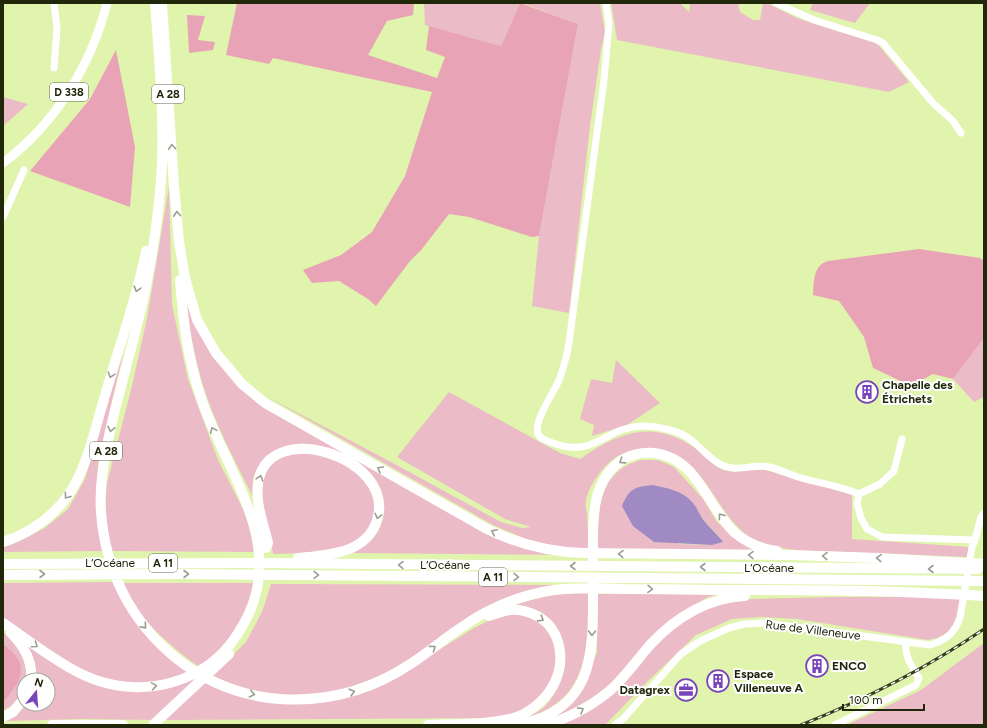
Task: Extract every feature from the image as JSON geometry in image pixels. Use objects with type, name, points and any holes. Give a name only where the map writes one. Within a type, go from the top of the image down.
[{"type":"highway","name":"A 28","points":[[155,3],[161,100],[161,169],[156,228],[150,268],[112,425],[102,476],[101,511],[104,539],[112,569],[122,594],[140,622],[156,640],[188,667],[204,677],[237,691],[287,700],[322,699],[368,687],[412,663],[453,633]]},
{"type":"highway","name":"A 28","points":[[162,3],[179,242],[178,248],[182,307],[190,358],[202,402],[264,544]]},
{"type":"highway","points":[[3,542],[21,535],[47,518],[66,497],[81,472],[139,280],[148,240],[156,188],[161,169]]},
{"type":"highway","points":[[179,242],[185,278],[197,320],[216,353],[242,384],[265,403],[281,413],[485,528],[514,541],[565,553],[790,555],[984,564]]},
{"type":"highway","points":[[153,725],[175,705],[231,644],[260,595],[261,570],[264,544],[258,483],[263,469],[268,462],[280,453],[297,448],[327,452],[346,460],[362,471],[376,490],[380,508],[377,522],[368,536],[356,545],[341,552],[324,556],[273,558],[244,563]]},
{"type":"highway","points":[[516,725],[543,718],[561,707],[576,691],[586,672],[592,645],[595,506],[602,481],[613,467],[628,457],[639,453],[652,453],[676,460],[693,475],[726,523],[736,534],[754,544],[790,555]]},
{"type":"highway","name":"L’Océane","points":[[3,564],[244,563],[984,570]]},
{"type":"highway","name":"L’Océane","points":[[3,575],[182,574],[984,581]]},
{"type":"highway","points":[[453,633],[473,619],[506,602],[529,595],[555,590],[594,588],[824,590],[888,591],[984,596]]},
{"type":"highway","points":[[546,725],[565,719],[603,696],[619,682],[661,634],[687,614],[704,605],[736,596],[816,593],[824,590]]},
{"type":"highway","points":[[428,725],[508,720],[524,714],[538,704],[551,690],[558,673],[561,659],[560,648],[555,635],[549,624],[539,617],[526,612],[509,610],[500,612],[476,622],[458,633],[453,633]]},
{"type":"highway","points":[[3,623],[69,668],[101,682],[123,687],[150,687],[202,674]]},
{"type":"highway","points":[[3,627],[18,640],[26,652],[31,672]]},
{"type":"highway","points":[[3,717],[13,712],[16,708]]},
{"type":"highway","points":[[52,725],[123,725]]},
{"type":"highway","points":[[74,725],[79,725]]},
{"type":"main road","name":"D 338","points":[[3,163],[44,125],[70,91],[92,48],[103,19],[107,3]]},
{"type":"street","points":[[54,3],[57,28],[54,68]]},
{"type":"street","points":[[606,3],[609,24],[604,80],[569,343],[559,379],[539,422],[537,432],[540,437],[557,445],[578,448],[595,444],[625,429],[654,426],[678,433],[690,439],[712,459],[731,469],[768,466],[786,474],[859,494],[880,484],[894,471],[902,438]]},
{"type":"street","points":[[776,3],[814,20],[877,40],[883,44],[933,103],[953,121],[961,133]]},
{"type":"street","points":[[3,217],[24,170]]},
{"type":"street","points":[[859,494],[858,504],[864,524],[867,529],[882,537],[973,543]]},
{"type":"street","name":"Rue de Villeneuve","points":[[615,725],[623,719],[682,654],[700,641],[729,628],[744,624],[765,623],[906,642],[930,644],[940,642],[952,633],[956,626],[962,607],[973,543],[984,513]]},
{"type":"street","points":[[835,725],[916,685],[919,678],[908,658],[905,648],[906,642]]},
{"type":"shaded area","points":[[237,3],[414,3],[413,15],[387,21],[368,55],[437,78],[445,57],[426,50],[429,26],[501,46],[520,3],[578,24],[539,236],[532,237],[469,217],[449,214],[422,249],[410,261],[376,306],[368,299],[339,281],[312,283],[303,270],[341,255],[372,232],[405,176],[432,92],[273,58],[269,64],[226,55]]},
{"type":"shaded area","points":[[424,3],[520,3],[501,46],[425,25]]},
{"type":"shaded area","points":[[522,3],[600,3],[605,32],[601,49],[590,126],[569,313],[532,306],[539,236],[578,24]]},
{"type":"shaded area","points":[[611,3],[680,3],[689,12],[690,3],[738,3],[740,12],[753,20],[760,20],[763,3],[767,3],[797,18],[876,42],[909,82],[889,92],[617,40]]},
{"type":"shaded area","points":[[813,3],[870,3],[855,23],[810,10]]},
{"type":"shaded area","points":[[187,15],[205,16],[198,40],[215,42],[213,50],[189,53]]},
{"type":"shaded area","points":[[116,50],[135,147],[130,207],[30,171],[90,99]]},
{"type":"shaded area","points":[[3,97],[28,104],[3,126]]},
{"type":"shaded area","points":[[169,187],[172,305],[188,379],[218,460],[243,509],[256,542],[257,552],[110,551],[105,512],[107,483],[132,386],[147,318]]},
{"type":"shaded area","points":[[919,249],[980,258],[984,261],[984,338],[953,379],[933,374],[911,386],[873,368],[864,337],[839,301],[813,295],[815,275],[819,266],[823,263],[828,261]]},
{"type":"shaded area","points":[[185,301],[197,327],[217,360],[234,381],[245,391],[479,530],[563,555],[353,553],[373,537],[378,531],[382,522],[384,504],[380,487],[369,472],[362,466],[305,444],[289,445],[281,448],[262,462],[254,476],[253,497],[224,439],[206,394],[194,350]]},
{"type":"shaded area","points":[[984,338],[984,397],[974,402],[953,379]]},
{"type":"shaded area","points":[[125,345],[98,463],[97,494],[103,551],[3,552],[3,548],[45,528],[68,509],[85,479]]},
{"type":"shaded area","points":[[616,360],[660,403],[627,425],[592,436],[594,425],[580,419],[591,379],[612,383]]},
{"type":"shaded area","points":[[449,392],[560,453],[580,459],[622,436],[636,432],[665,434],[680,439],[695,448],[714,465],[723,470],[767,471],[852,495],[852,539],[969,547],[967,557],[805,551],[775,547],[765,544],[748,536],[735,524],[702,478],[690,465],[675,454],[648,448],[635,450],[616,457],[599,474],[590,488],[586,502],[589,549],[567,549],[526,539],[493,525],[266,396],[501,522],[522,528],[531,527],[505,519],[397,457]]},
{"type":"shaded area","points":[[310,453],[340,462],[356,471],[372,492],[375,501],[373,519],[364,534],[349,545],[332,550],[273,554],[263,500],[265,473],[271,463],[282,456]]},
{"type":"shaded area","points":[[640,460],[658,460],[674,467],[703,499],[717,522],[739,541],[754,551],[597,550],[599,515],[604,492],[616,473],[628,465]],"holes":[[[692,502],[706,523],[719,536],[722,542],[712,545],[678,544]]]},
{"type":"shaded area","points":[[652,485],[674,490],[688,498],[694,504],[704,521],[723,542],[712,545],[654,542],[633,526],[622,506],[630,492],[636,488]]},
{"type":"shaded area","points":[[114,582],[119,594],[190,672],[178,677],[136,685],[86,674],[3,621],[3,583]]},
{"type":"shaded area","points":[[121,583],[256,583],[252,601],[227,644],[199,667],[154,630],[135,607]]},
{"type":"shaded area","points":[[271,584],[562,585],[538,588],[442,639],[366,686],[307,697],[251,693],[212,676],[246,642],[262,612]]},
{"type":"shaded area","points":[[589,593],[585,652],[581,669],[574,684],[563,698],[548,709],[527,718],[545,706],[559,686],[564,667],[564,646],[555,625],[541,612],[527,608],[502,608],[550,595]]},
{"type":"shaded area","points":[[726,593],[708,597],[671,619],[650,638],[610,685],[582,707],[547,721],[564,711],[578,696],[597,653],[597,594]]},
{"type":"shaded area","points":[[831,597],[960,597],[953,626],[944,635],[928,640],[797,619],[760,617],[732,619],[696,635],[605,725],[557,725],[566,722],[654,647],[676,626],[698,612],[726,602],[749,599]]},
{"type":"shaded area","points":[[514,614],[524,615],[542,624],[556,644],[556,672],[546,691],[523,711],[499,718],[162,720],[206,681],[303,703],[413,666],[474,628],[494,618]]},
{"type":"shaded area","points":[[3,632],[21,651],[27,672],[16,672],[16,700],[3,711],[3,700],[15,688],[10,649],[3,644]]},
{"type":"shaded area","points":[[20,639],[110,688],[196,675],[201,678],[154,720],[81,719],[5,721],[16,711],[56,712],[56,672],[31,672]]},
{"type":"shaded area","points":[[984,643],[984,725],[847,725],[921,690]]},
{"type":"shaded area","points":[[3,644],[12,651],[17,658],[21,672],[16,672],[16,686],[4,701]]},
{"type":"railway","points":[[801,725],[849,705],[896,682],[940,657],[984,629]]},
{"type":"place","name":"Chapelle des Étrichets","points":[[867,392]]},
{"type":"place","name":"ENCO","points":[[817,666]]},
{"type":"place","name":"Espace Villeneuve A","points":[[718,681]]},
{"type":"place","name":"Datagrex","points":[[686,690]]}]
